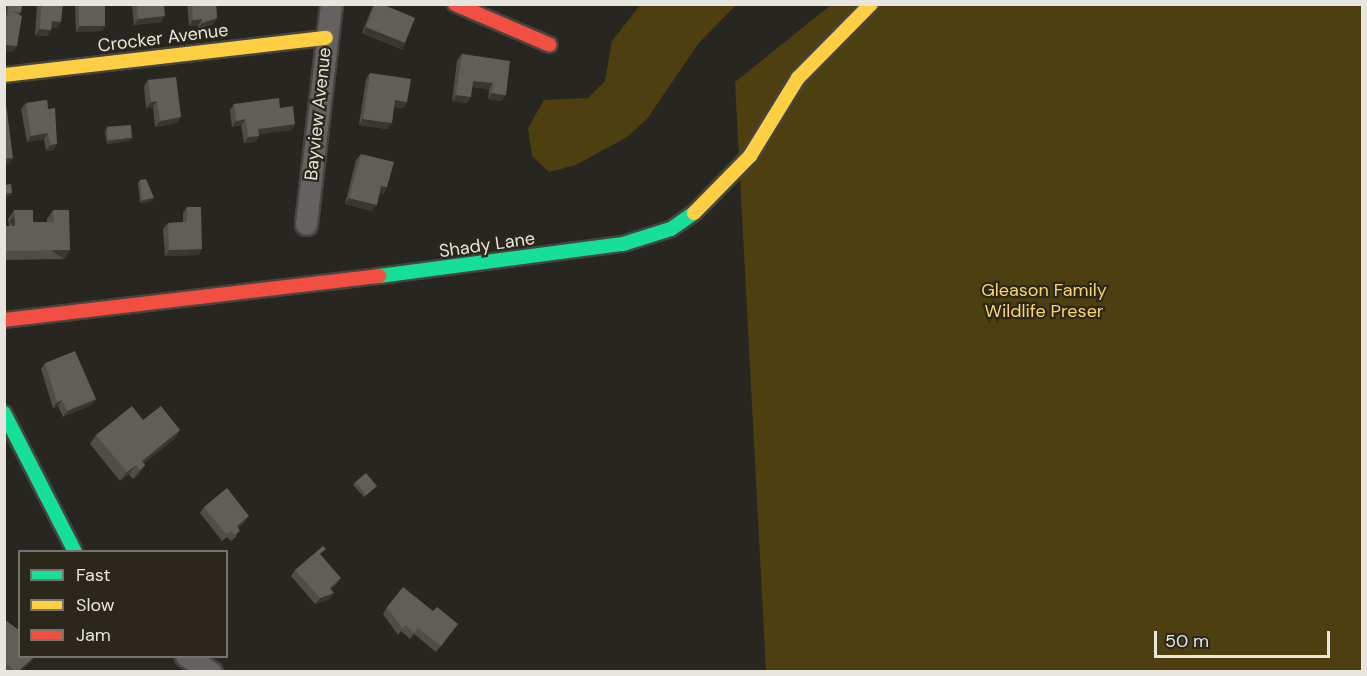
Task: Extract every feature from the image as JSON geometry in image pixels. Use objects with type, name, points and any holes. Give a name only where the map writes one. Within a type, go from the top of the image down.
[{"type":"street","name":"Bayview Avenue","points":[[306,224],[331,4]]},
{"type":"street","points":[[455,4],[550,45]]},
{"type":"street","name":"Shady Lane","points":[[4,320],[512,261],[623,244],[671,229],[707,204],[750,156],[798,78],[822,50],[871,4]]},
{"type":"street","name":"Crocker Avenue","points":[[4,75],[326,38]]},
{"type":"street","points":[[4,413],[74,550]]},
{"type":"street","points":[[188,658],[211,672]]},
{"type":"green space","points":[[641,4],[736,5],[698,44],[647,119],[627,137],[576,165],[549,172],[532,156],[528,128],[544,100],[588,98],[605,81],[612,41]]},
{"type":"green space","name":"Gleason Family Wildlife Preser","points":[[831,5],[1362,5],[1362,671],[766,671],[735,82]]},
{"type":"building","points":[[9,4],[22,4],[21,12],[8,11]]},
{"type":"building","points":[[41,4],[63,4],[61,22],[52,21],[51,30],[40,29]]},
{"type":"building","points":[[79,4],[105,4],[105,26],[79,26]]},
{"type":"building","points":[[137,4],[164,4],[165,16],[138,19]]},
{"type":"building","points":[[192,4],[216,4],[217,18],[202,23],[202,19],[193,20]]},
{"type":"building","points":[[375,4],[382,4],[415,18],[405,43],[366,27]]},
{"type":"building","points":[[9,10],[22,16],[17,46],[4,45],[4,16],[8,16]]},
{"type":"building","points":[[462,54],[510,61],[506,95],[492,93],[493,83],[473,81],[471,97],[456,95]]},
{"type":"building","points":[[370,73],[411,79],[407,102],[395,100],[392,123],[363,119]]},
{"type":"building","points":[[176,77],[181,117],[160,121],[157,101],[151,102],[148,80]]},
{"type":"building","points":[[279,98],[280,108],[293,106],[295,124],[258,129],[259,136],[248,137],[246,119],[236,121],[234,104]]},
{"type":"building","points":[[47,100],[48,109],[55,108],[57,144],[50,145],[48,133],[31,136],[26,103]]},
{"type":"building","points":[[4,104],[6,104],[13,158],[4,159]]},
{"type":"building","points":[[131,125],[132,138],[108,140],[107,127]]},
{"type":"building","points":[[361,154],[394,162],[387,187],[381,186],[377,205],[349,198]]},
{"type":"building","points":[[146,179],[154,198],[142,200],[140,180]]},
{"type":"building","points":[[11,184],[12,193],[4,194],[4,185]]},
{"type":"building","points":[[187,207],[201,207],[202,249],[169,250],[168,223],[187,222]]},
{"type":"building","points":[[14,210],[33,210],[33,222],[54,222],[53,210],[69,210],[70,250],[4,251],[4,226],[15,226]]},
{"type":"building","points":[[75,351],[96,399],[67,411],[62,400],[57,402],[45,363]]},
{"type":"building","points":[[132,406],[143,420],[161,406],[180,430],[142,461],[145,465],[140,470],[136,465],[127,472],[96,435]]},
{"type":"building","points":[[366,473],[377,486],[366,495],[355,482]]},
{"type":"building","points":[[227,488],[249,516],[237,526],[240,531],[235,535],[231,531],[226,534],[204,507]]},
{"type":"building","points":[[323,546],[326,549],[320,554],[341,578],[330,588],[334,593],[320,598],[295,570]]},
{"type":"building","points":[[403,587],[433,611],[437,607],[458,624],[441,646],[418,628],[414,633],[405,625],[403,629],[387,607]]},
{"type":"building","points":[[4,619],[18,630],[18,658],[33,658],[17,672],[7,664],[4,667]]},
{"type":"traffic: fast","points":[[379,276],[623,244],[671,229],[694,213]]},
{"type":"traffic: fast","points":[[4,413],[74,550]]},
{"type":"traffic: slow","points":[[694,213],[750,156],[798,78],[871,4]]},
{"type":"traffic: slow","points":[[4,75],[326,38]]},
{"type":"traffic: jam","points":[[455,4],[550,45]]},
{"type":"traffic: jam","points":[[4,320],[379,276]]}]
